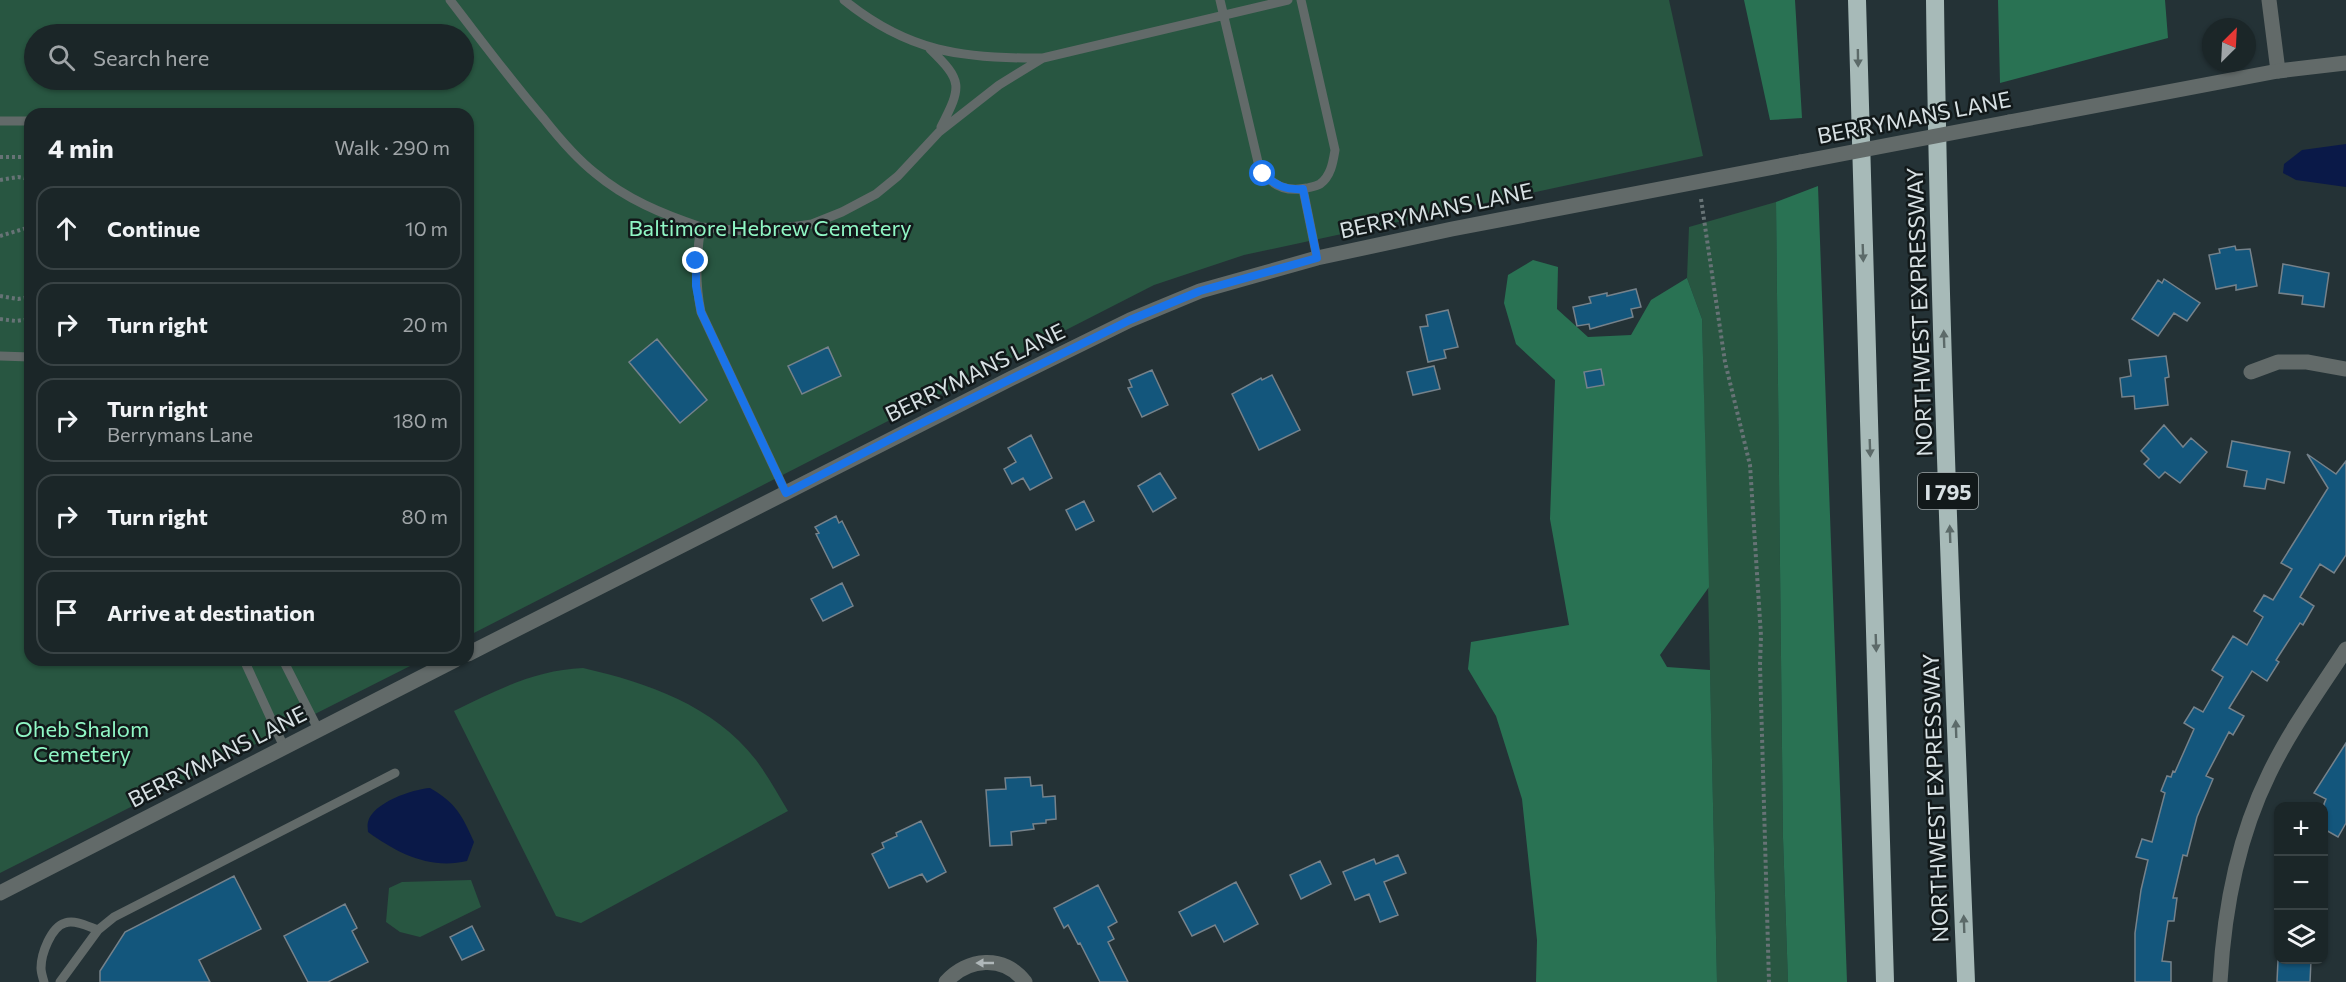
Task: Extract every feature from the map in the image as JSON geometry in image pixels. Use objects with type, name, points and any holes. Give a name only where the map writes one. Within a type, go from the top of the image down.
[{"type":"highway","points":[[1857,0],[1885,982]]},
{"type":"highway","name":"NORTHWEST EXPRESSWAY","points":[[1935,0],[1950,559],[1966,982]]},
{"type":"street","points":[[2269,0],[2278,71]]},
{"type":"street","name":"BERRYMANS LANE","points":[[474,651],[916,426],[1130,320],[1200,291],[1317,258],[1452,229],[2278,71],[2346,63]]},
{"type":"street","points":[[2251,372],[2278,362],[2307,362],[2346,369]]},
{"type":"street","points":[[2220,982],[2222,939],[2228,897],[2239,853],[2253,812],[2281,754],[2346,648]]},
{"type":"street","name":"BERRYMANS LANE","points":[[0,893],[443,666]]},
{"type":"street","points":[[946,982],[955,972],[968,965],[982,962],[998,963],[1009,968],[1025,982]]},
{"type":"lane","points":[[450,0],[468,24]]},
{"type":"lane","points":[[844,0],[868,20],[901,37],[928,47],[962,55],[995,59],[1043,58],[1288,0]]},
{"type":"lane","points":[[1220,0],[1254,146],[1263,174],[1274,184],[1288,190],[1319,185],[1328,176],[1335,150],[1301,0]]},
{"type":"lane","points":[[474,31],[558,136],[593,172],[624,194],[661,214],[700,227],[745,231],[812,224],[842,212],[876,194],[898,176],[939,132],[999,85],[1043,58]]},
{"type":"lane","points":[[928,47],[951,70],[956,84],[954,102],[939,132]]},
{"type":"lane","points":[[0,121],[24,121]]},
{"type":"lane","points":[[1303,189],[1317,258]]},
{"type":"lane","points":[[700,227],[696,278],[701,312],[786,493]]},
{"type":"lane","points":[[0,356],[24,357]]},
{"type":"lane","points":[[247,666],[284,747]]},
{"type":"lane","points":[[287,666],[318,729]]},
{"type":"lane","points":[[60,982],[98,930],[114,917],[395,773]]},
{"type":"lane","points":[[44,982],[40,970],[42,957],[54,931],[65,923],[75,922],[98,930]]},
{"type":"path","points":[[0,157],[24,157]]},
{"type":"path","points":[[0,180],[24,178]]},
{"type":"path","points":[[1694,181],[1703,204],[1725,362],[1750,465],[1761,636],[1769,982]]},
{"type":"path","points":[[0,236],[24,229]]},
{"type":"path","points":[[0,296],[24,298]]},
{"type":"path","points":[[0,319],[24,320]]},
{"type":"green space","name":"Baltimore Hebrew Cemetery","points":[[0,0],[1669,0],[1703,156],[1244,255],[1154,285],[474,633],[474,108],[24,108],[24,666],[410,666],[0,873]]},
{"type":"green space","points":[[1744,0],[1795,0],[1802,118],[1770,120]]},
{"type":"green space","points":[[1998,0],[2165,0],[2168,38],[2000,83]]},
{"type":"green space","points":[[1818,186],[1847,982],[1788,982],[1783,838],[1776,202]]},
{"type":"green space","points":[[1776,202],[1783,838],[1788,982],[1717,982],[1702,319],[1687,278],[1689,227]]},
{"type":"green space","points":[[1533,260],[1558,267],[1557,309],[1588,337],[1631,335],[1651,300],[1687,278],[1702,319],[1709,587],[1660,655],[1667,667],[1710,670],[1717,982],[1536,982],[1537,940],[1522,799],[1496,716],[1468,669],[1471,642],[1569,625],[1550,519],[1555,380],[1516,344],[1504,303],[1508,275]]},
{"type":"green space","points":[[583,668],[655,689],[700,711],[739,741],[756,760],[788,811],[581,923],[556,916],[454,711],[532,677]]},
{"type":"green space","points":[[471,880],[481,907],[420,937],[400,932],[386,922],[389,888],[402,882]]},
{"type":"water","points":[[2346,144],[2346,187],[2296,180],[2283,173],[2284,164],[2302,150]]},
{"type":"water","points":[[430,788],[457,810],[466,824],[474,842],[467,861],[440,863],[414,858],[368,832],[371,815],[385,803],[404,794]]},
{"type":"building","points":[[2235,246],[2236,250],[2250,249],[2257,286],[2236,290],[2236,285],[2216,289],[2209,255],[2220,253],[2219,249]]},
{"type":"building","points":[[2283,264],[2329,273],[2324,307],[2302,304],[2303,296],[2279,293]]},
{"type":"building","points":[[2164,279],[2200,303],[2187,321],[2174,313],[2158,336],[2132,319],[2158,280],[2162,283]]},
{"type":"building","points":[[1636,289],[1641,307],[1631,309],[1633,317],[1590,329],[1589,324],[1577,326],[1573,307],[1591,303],[1589,297],[1607,293],[1607,296]]},
{"type":"building","points":[[1448,310],[1458,347],[1444,350],[1446,358],[1428,362],[1420,327],[1428,326],[1426,315]]},
{"type":"building","points":[[657,339],[707,400],[680,423],[629,362]]},
{"type":"building","points":[[828,347],[841,376],[802,394],[788,366]]},
{"type":"building","points":[[2166,356],[2169,377],[2165,378],[2168,405],[2135,409],[2134,396],[2122,397],[2120,378],[2131,376],[2129,360]]},
{"type":"building","points":[[1434,366],[1440,389],[1413,395],[1407,372]]},
{"type":"building","points":[[1601,369],[1604,385],[1587,388],[1584,372]]},
{"type":"building","points":[[1152,370],[1168,405],[1142,417],[1128,388],[1132,387],[1129,380]]},
{"type":"building","points":[[1272,375],[1300,430],[1259,450],[1232,394],[1261,378],[1262,380]]},
{"type":"building","points":[[2164,425],[2183,447],[2191,438],[2207,452],[2180,483],[2165,472],[2159,478],[2144,464],[2149,459],[2141,451]]},
{"type":"building","points":[[1031,435],[1052,478],[1030,490],[1023,478],[1012,484],[1004,469],[1016,462],[1008,448]]},
{"type":"building","points":[[2232,441],[2290,452],[2284,483],[2267,479],[2265,489],[2244,486],[2247,471],[2227,467]]},
{"type":"building","points":[[2307,454],[2336,474],[2346,461],[2346,555],[2334,573],[2320,564],[2300,597],[2314,606],[2303,625],[2300,623],[2276,660],[2279,662],[2267,681],[2252,671],[2229,708],[2244,716],[2233,735],[2229,732],[2206,776],[2213,779],[2197,817],[2187,856],[2183,855],[2173,898],[2177,898],[2174,921],[2168,921],[2162,961],[2171,962],[2171,982],[2135,982],[2135,933],[2148,860],[2136,857],[2142,839],[2152,842],[2165,793],[2161,791],[2167,776],[2171,777],[2173,771],[2175,772],[2194,729],[2184,723],[2194,707],[2203,712],[2223,677],[2212,670],[2233,636],[2247,645],[2263,617],[2254,611],[2264,595],[2273,600],[2292,569],[2281,563],[2328,488]]},
{"type":"building","points":[[1160,473],[1176,498],[1153,512],[1138,486]]},
{"type":"building","points":[[1084,501],[1094,521],[1076,530],[1066,510]]},
{"type":"building","points":[[836,516],[839,523],[842,521],[859,555],[833,568],[816,534],[819,533],[815,527]]},
{"type":"building","points":[[842,583],[853,606],[823,621],[811,599]]},
{"type":"building","points":[[2346,743],[2346,823],[2338,837],[2328,831],[2328,802],[2314,793]]},
{"type":"building","points":[[1030,777],[1031,786],[1042,785],[1043,797],[1055,796],[1056,819],[1033,824],[1034,829],[1011,832],[1012,845],[990,846],[986,790],[1006,789],[1005,778]]},
{"type":"building","points":[[921,821],[946,872],[927,882],[922,874],[889,888],[872,854],[884,848],[882,843],[897,836],[896,833]]},
{"type":"building","points":[[1398,855],[1406,873],[1384,882],[1398,915],[1380,922],[1369,894],[1355,900],[1343,872],[1374,859],[1376,864]]},
{"type":"building","points":[[1320,861],[1331,884],[1301,899],[1290,875]]},
{"type":"building","points":[[234,876],[261,929],[199,960],[210,982],[100,982],[100,971],[125,932]]},
{"type":"building","points":[[1236,882],[1258,924],[1224,942],[1215,925],[1192,936],[1179,912]]},
{"type":"building","points":[[1098,885],[1117,922],[1108,927],[1114,939],[1108,942],[1128,982],[1100,982],[1080,943],[1078,944],[1068,925],[1064,928],[1054,908]]},
{"type":"building","points":[[345,904],[357,928],[352,931],[368,962],[328,982],[308,982],[284,936]]},
{"type":"building","points":[[472,926],[484,950],[462,960],[450,937]]},
{"type":"building","points":[[2278,964],[2311,964],[2310,982],[2277,982]]},
{"type":"route","points":[[696,261],[696,286],[701,312],[786,493],[1130,320],[1200,291],[1317,258],[1303,189],[1288,190],[1274,184],[1263,174]]},
{"type":"park label","name":"Oheb Shalom Cemetery","points":[[82,740]]}]
